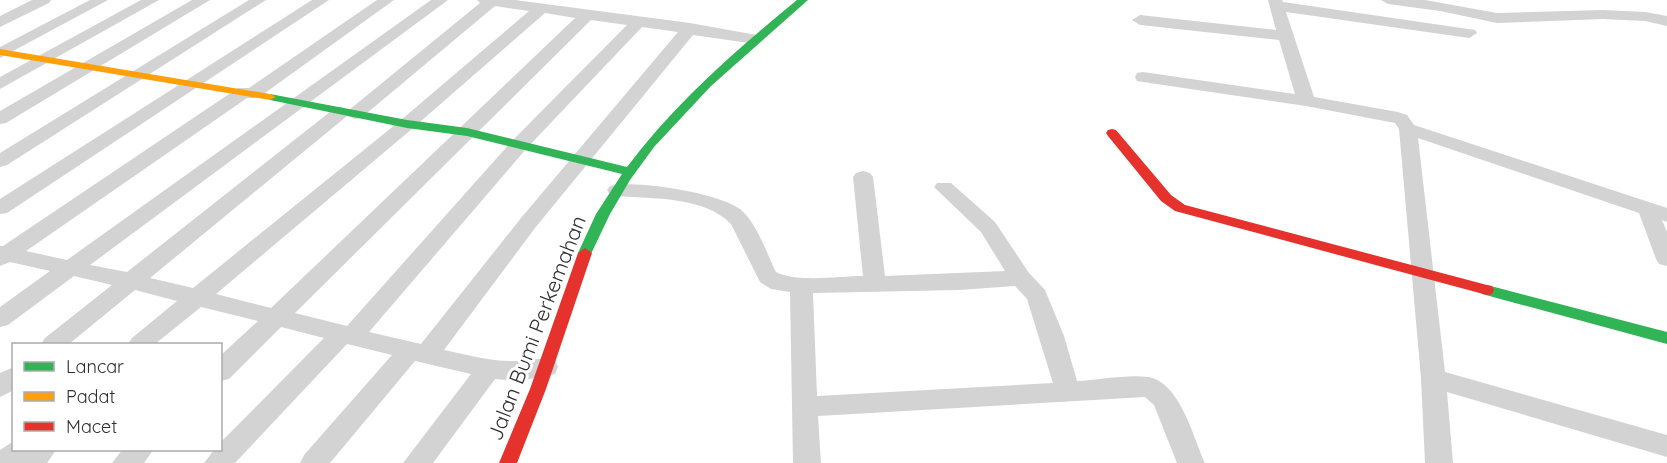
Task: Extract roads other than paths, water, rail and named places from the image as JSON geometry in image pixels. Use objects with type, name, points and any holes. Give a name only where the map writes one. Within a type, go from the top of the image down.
[{"type":"street","points":[[4,17],[44,0]]},
{"type":"street","points":[[0,52],[101,0]]},
{"type":"street","points":[[0,84],[152,0]]},
{"type":"street","points":[[0,119],[203,0]]},
{"type":"street","points":[[0,161],[259,0]]},
{"type":"street","points":[[0,208],[322,0]]},
{"type":"street","points":[[2,256],[387,0]]},
{"type":"street","points":[[0,319],[441,0]]},
{"type":"street","points":[[55,343],[131,281],[490,0],[756,39]]},
{"type":"street","name":"Jalan Bumi Perkemahan","points":[[508,463],[527,420],[584,254],[599,220],[617,189],[675,113],[717,71],[803,0]]},
{"type":"street","points":[[1388,0],[1448,8],[1494,18],[1536,19],[1619,12],[1642,14],[1667,21]]},
{"type":"street","points":[[1306,101],[1276,3],[1469,33]]},
{"type":"street","points":[[143,343],[203,299],[413,125],[542,8]]},
{"type":"street","points":[[222,370],[588,14]]},
{"type":"street","points":[[1140,20],[1286,36]]},
{"type":"street","points":[[218,463],[347,335],[519,145],[640,21]]},
{"type":"street","points":[[314,463],[418,353],[690,28]]},
{"type":"street","points":[[0,52],[248,93],[413,125],[467,132],[630,172]]},
{"type":"street","points":[[1143,77],[1306,101],[1401,119],[1408,129],[1433,378],[1438,463]]},
{"type":"street","points":[[1408,129],[1657,212],[1667,259]]},
{"type":"street","points":[[1112,133],[1166,198],[1180,208],[1423,275],[1667,338]]},
{"type":"street","points":[[863,177],[875,284]]},
{"type":"street","points":[[944,187],[987,227],[1021,278],[1037,296],[1052,336],[1068,392]]},
{"type":"street","points":[[617,189],[679,196],[727,208],[736,214],[768,277],[779,283],[875,284],[1021,278]]},
{"type":"street","points":[[2,256],[131,281],[276,319],[489,369],[519,371],[546,367]]},
{"type":"street","points":[[801,285],[807,463]]},
{"type":"street","points":[[164,343],[203,299]]},
{"type":"street","points":[[417,463],[489,369]]},
{"type":"street","points":[[0,387],[12,378]]},
{"type":"street","points":[[1433,378],[1667,446]]},
{"type":"street","points":[[805,407],[1147,387],[1152,388],[1164,399],[1191,463]]},
{"type":"street","points":[[3,463],[18,451]]},
{"type":"street","points":[[28,463],[42,451]]},
{"type":"street","points":[[126,463],[139,451]]}]
